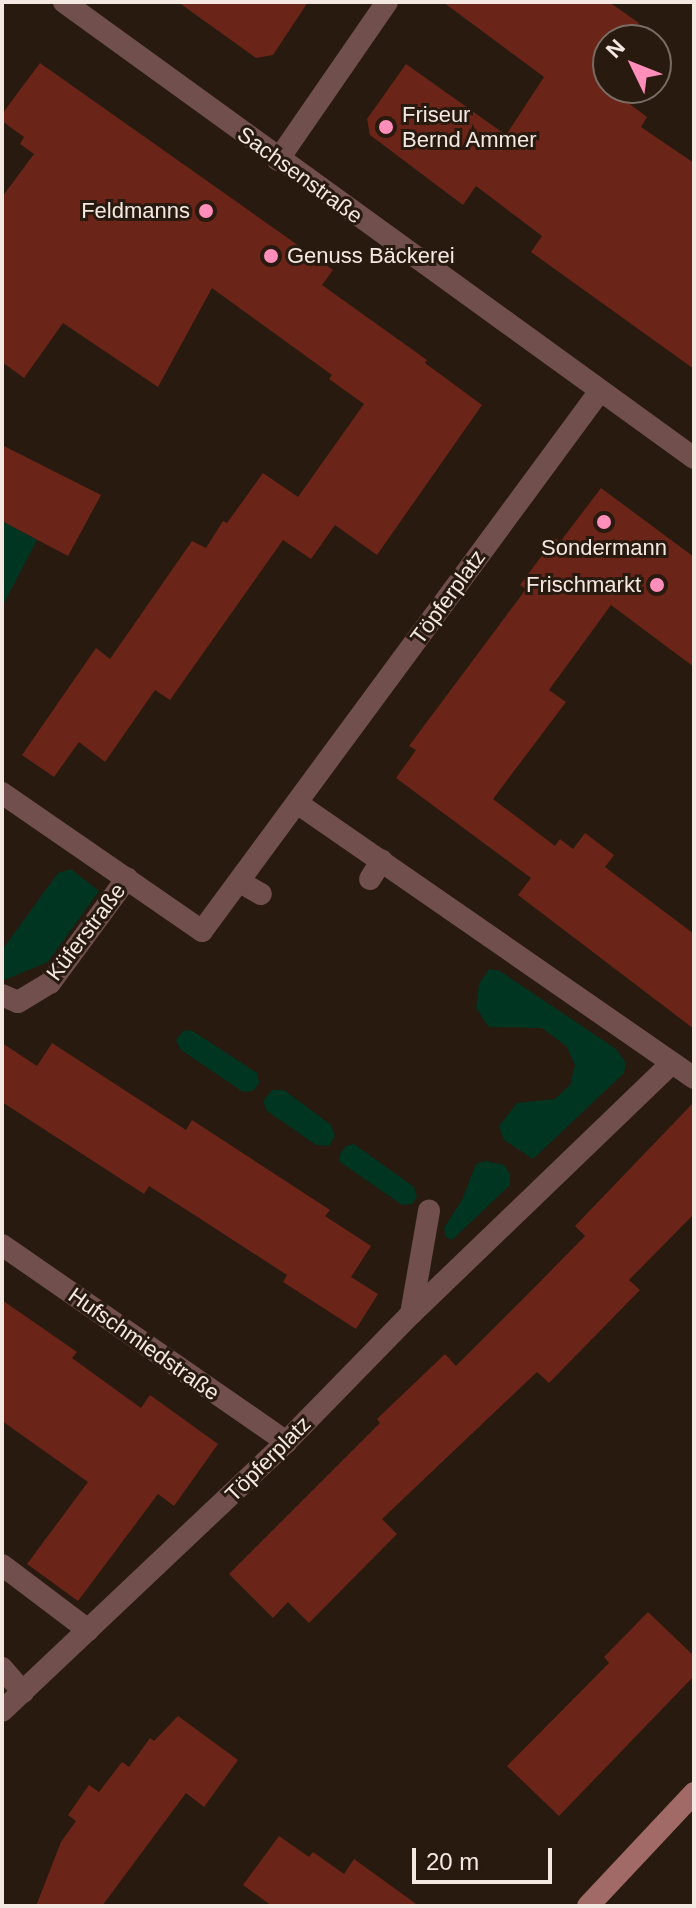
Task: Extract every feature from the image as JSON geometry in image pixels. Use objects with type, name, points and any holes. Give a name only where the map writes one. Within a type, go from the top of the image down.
[{"type":"main road","points":[[588,1906],[694,1793]]},
{"type":"street","name":"Sachsenstraße","points":[[64,2],[278,160],[694,458]]},
{"type":"street","points":[[278,160],[387,2]]},
{"type":"street","name":"Töpferplatz","points":[[240,882],[600,391]]},
{"type":"street","name":"Küferstraße","points":[[2,793],[202,931],[240,882]]},
{"type":"street","points":[[297,803],[376,870],[694,1078]]},
{"type":"street","name":"Küferstraße","points":[[2,995],[18,1002],[50,983],[127,878]]},
{"type":"street","points":[[240,882],[261,894]]},
{"type":"street","name":"Töpferplatz","points":[[88,1630],[286,1442],[411,1314],[672,1063]]},
{"type":"street","points":[[411,1314],[429,1211]]},
{"type":"street","name":"Hufschmiedstraße","points":[[2,1245],[286,1442]]},
{"type":"street","points":[[2,1565],[88,1630],[2,1711]]},
{"type":"street","points":[[2,1668],[23,1692]]},
{"type":"green space","points":[[2,521],[37,540],[2,607]]},
{"type":"green space","points":[[71,869],[99,891],[48,962],[2,981],[2,950],[58,873]]},
{"type":"green space","points":[[489,969],[500,971],[616,1049],[626,1063],[624,1073],[533,1159],[504,1140],[499,1126],[517,1103],[555,1099],[570,1085],[575,1065],[566,1046],[542,1028],[489,1027],[476,1008],[479,984]]},
{"type":"green space","points":[[191,1030],[257,1073],[259,1083],[253,1091],[243,1092],[181,1050],[176,1040],[183,1031]]},
{"type":"green space","points":[[272,1090],[284,1090],[331,1125],[335,1136],[329,1146],[316,1145],[267,1111],[263,1101]]},
{"type":"green space","points":[[354,1144],[414,1187],[417,1197],[412,1204],[402,1205],[340,1162],[340,1154],[346,1146]]},
{"type":"green space","points":[[485,1161],[504,1165],[510,1174],[510,1185],[452,1240],[446,1237],[444,1228],[462,1200],[476,1164]]},
{"type":"building","points":[[178,2],[308,2],[273,55],[256,58]]},
{"type":"building","points":[[443,2],[609,2],[639,23],[592,24],[592,104],[630,104],[647,117],[641,127],[694,163],[694,369],[531,252],[542,236],[476,186],[463,205],[370,135],[367,119],[406,64],[506,135],[544,77]]},
{"type":"building","points":[[40,63],[333,270],[322,285],[427,360],[425,363],[482,405],[377,555],[335,525],[311,559],[283,540],[170,700],[155,690],[105,762],[79,742],[54,777],[22,755],[96,648],[110,659],[192,541],[206,548],[223,521],[227,523],[263,473],[298,497],[364,404],[329,379],[332,375],[212,288],[158,387],[63,323],[24,378],[2,362],[2,197],[34,154],[20,144],[24,137],[2,121],[2,114]]},
{"type":"building","points":[[2,445],[101,495],[68,556],[2,521]]},
{"type":"building","points":[[601,488],[694,557],[694,667],[611,605],[549,690],[566,702],[493,799],[555,846],[560,839],[573,849],[585,833],[614,855],[605,867],[694,934],[694,1029],[518,895],[531,878],[396,778],[416,750],[409,746],[526,589],[520,585],[555,538],[560,542]]},
{"type":"building","points":[[2,1043],[37,1066],[52,1043],[186,1130],[192,1120],[330,1210],[325,1216],[371,1246],[351,1277],[378,1294],[356,1329],[283,1282],[287,1275],[196,1216],[149,1186],[144,1194],[2,1102]]},
{"type":"building","points":[[694,1102],[694,1214],[629,1280],[640,1290],[549,1383],[537,1372],[382,1519],[397,1534],[309,1623],[288,1602],[273,1618],[229,1574],[380,1423],[377,1419],[445,1354],[456,1366],[524,1298],[585,1236],[575,1226]]},
{"type":"building","points":[[2,1300],[77,1352],[72,1358],[141,1408],[150,1395],[218,1444],[174,1506],[158,1494],[78,1601],[27,1564],[88,1482],[2,1421]]},
{"type":"building","points":[[648,1612],[694,1656],[694,1676],[559,1816],[507,1766],[609,1663],[604,1657]]},
{"type":"building","points":[[178,1716],[238,1760],[204,1807],[186,1793],[102,1906],[36,1906],[61,1842],[76,1821],[68,1815],[89,1785],[99,1792],[122,1762],[129,1767],[150,1738],[154,1741]]},
{"type":"building","points":[[279,1836],[309,1857],[313,1852],[344,1874],[354,1859],[419,1906],[272,1906],[243,1885]]},
{"type":"place","name":"Friseur Bernd Ammer","points":[[386,127]]},
{"type":"place","name":"Feldmanns","points":[[206,211]]},
{"type":"place","name":"Genuss Bäckerei","points":[[271,256]]},
{"type":"place","name":"Sondermann","points":[[604,522]]},
{"type":"place","name":"Frischmarkt","points":[[657,585]]}]
